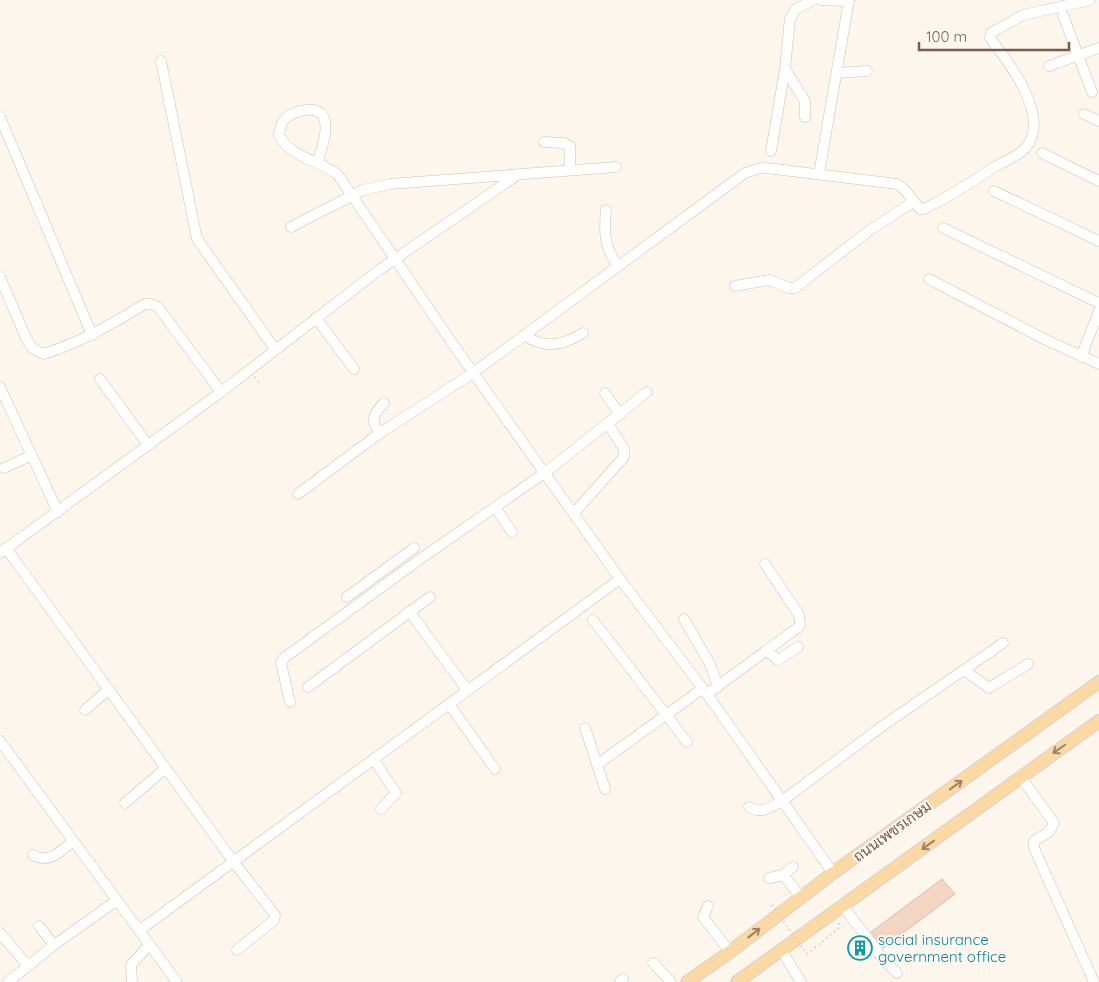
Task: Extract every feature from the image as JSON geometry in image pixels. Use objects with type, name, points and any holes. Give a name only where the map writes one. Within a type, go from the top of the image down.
[{"type":"main road","name":"ถนนเพชรเกษม","points":[[687,982],[730,952],[833,873],[1099,682]]},
{"type":"main road","name":"ถนนเพชรเกษม","points":[[737,982],[1020,776],[1097,725]]},
{"type":"street","points":[[771,151],[785,69],[790,18],[796,9],[813,0]]},
{"type":"street","points":[[819,174],[849,0],[821,0]]},
{"type":"street","points":[[298,494],[380,433],[473,372],[745,173],[761,168],[897,184],[904,188],[920,209],[931,206],[1020,152],[1030,142],[1035,121],[1021,84],[990,38],[990,33],[1023,15],[1090,0]]},
{"type":"street","points":[[1063,15],[1092,92]]},
{"type":"street","points":[[1049,66],[1099,48]]},
{"type":"street","points":[[161,61],[197,239],[275,349]]},
{"type":"street","points":[[785,69],[805,101],[805,117]]},
{"type":"street","points":[[837,73],[867,71]]},
{"type":"street","points":[[318,162],[325,126],[323,116],[318,111],[306,110],[292,114],[283,121],[279,135],[284,144],[295,154],[318,162],[338,175],[473,372],[546,472],[620,579],[705,692],[833,873]]},
{"type":"street","points":[[1084,114],[1099,122]]},
{"type":"street","points":[[0,117],[92,336]]},
{"type":"street","points":[[544,142],[570,146],[570,170]]},
{"type":"street","points":[[1042,153],[1099,181]]},
{"type":"street","points":[[291,227],[362,190],[390,184],[616,168]]},
{"type":"street","points":[[237,950],[274,920],[275,916],[232,861],[109,689],[3,550],[58,512],[221,392],[395,258],[516,176]]},
{"type":"street","points":[[994,191],[1099,241]]},
{"type":"street","points":[[735,286],[769,280],[789,288],[795,288],[870,230],[913,202]]},
{"type":"street","points":[[606,210],[604,233],[606,244],[617,265]]},
{"type":"street","points":[[944,228],[1099,303]]},
{"type":"street","points":[[0,277],[26,338],[34,349],[44,354],[92,336],[145,304],[151,304],[158,307],[221,392]]},
{"type":"street","points":[[929,279],[1081,357],[1099,364]]},
{"type":"street","points":[[1081,357],[1099,311]]},
{"type":"street","points":[[316,318],[354,369]]},
{"type":"street","points":[[524,335],[540,344],[554,345],[583,333]]},
{"type":"street","points":[[100,378],[148,445]]},
{"type":"street","points":[[0,387],[30,456],[58,512]]},
{"type":"street","points":[[290,702],[281,663],[284,658],[399,574],[546,472],[647,392]]},
{"type":"street","points":[[605,393],[620,415]]},
{"type":"street","points":[[380,433],[375,427],[373,420],[374,412],[384,403]]},
{"type":"street","points":[[574,513],[624,457],[624,449],[608,424]]},
{"type":"street","points":[[4,468],[30,456]]},
{"type":"street","points":[[495,507],[512,532]]},
{"type":"street","points":[[347,597],[414,548]]},
{"type":"street","points":[[392,564],[399,574]]},
{"type":"street","points":[[598,764],[666,715],[705,692],[718,687],[800,626],[801,621],[765,564]]},
{"type":"street","points":[[140,930],[620,579]]},
{"type":"street","points":[[308,687],[430,597]]},
{"type":"street","points":[[409,611],[467,690]]},
{"type":"street","points":[[684,619],[710,664],[718,687]]},
{"type":"street","points":[[593,620],[687,742]]},
{"type":"street","points":[[749,807],[757,811],[767,809],[782,800],[884,725],[1003,643]]},
{"type":"street","points":[[767,651],[778,660],[798,647]]},
{"type":"street","points":[[964,670],[989,688],[1028,664]]},
{"type":"street","points":[[85,710],[109,689]]},
{"type":"street","points":[[449,704],[495,769]]},
{"type":"street","points":[[585,728],[605,789]]},
{"type":"street","points":[[0,741],[177,982]]},
{"type":"street","points":[[374,760],[396,793],[381,809]]},
{"type":"street","points":[[125,803],[166,768]]},
{"type":"street","points":[[1020,776],[1054,823],[1049,832],[1034,841],[1034,848],[1094,982]]},
{"type":"street","points":[[33,855],[41,859],[50,858],[73,841]]},
{"type":"street","points":[[769,878],[783,875],[793,867]]},
{"type":"street","points":[[783,875],[801,897]]},
{"type":"street","points":[[8,982],[54,945],[116,901]]},
{"type":"street","points":[[708,906],[704,917],[730,952]]},
{"type":"street","points":[[840,906],[897,973]]},
{"type":"street","points":[[39,926],[54,945]]},
{"type":"street","points":[[0,933],[28,966]]},
{"type":"street","points":[[132,982],[131,965],[149,945]]},
{"type":"street","points":[[781,950],[801,982]]},
{"type":"street","points":[[653,963],[671,982]]},
{"type":"path","points":[[772,905],[807,954],[839,928],[840,906]]},
{"type":"building","points":[[942,879],[955,894],[883,948],[871,932]]},
{"type":"building","name":"social insurance government office","points":[[858,937],[869,952],[856,960],[847,947]]},
{"type":"place","name":"social insurance government office","points":[[860,948]]}]
